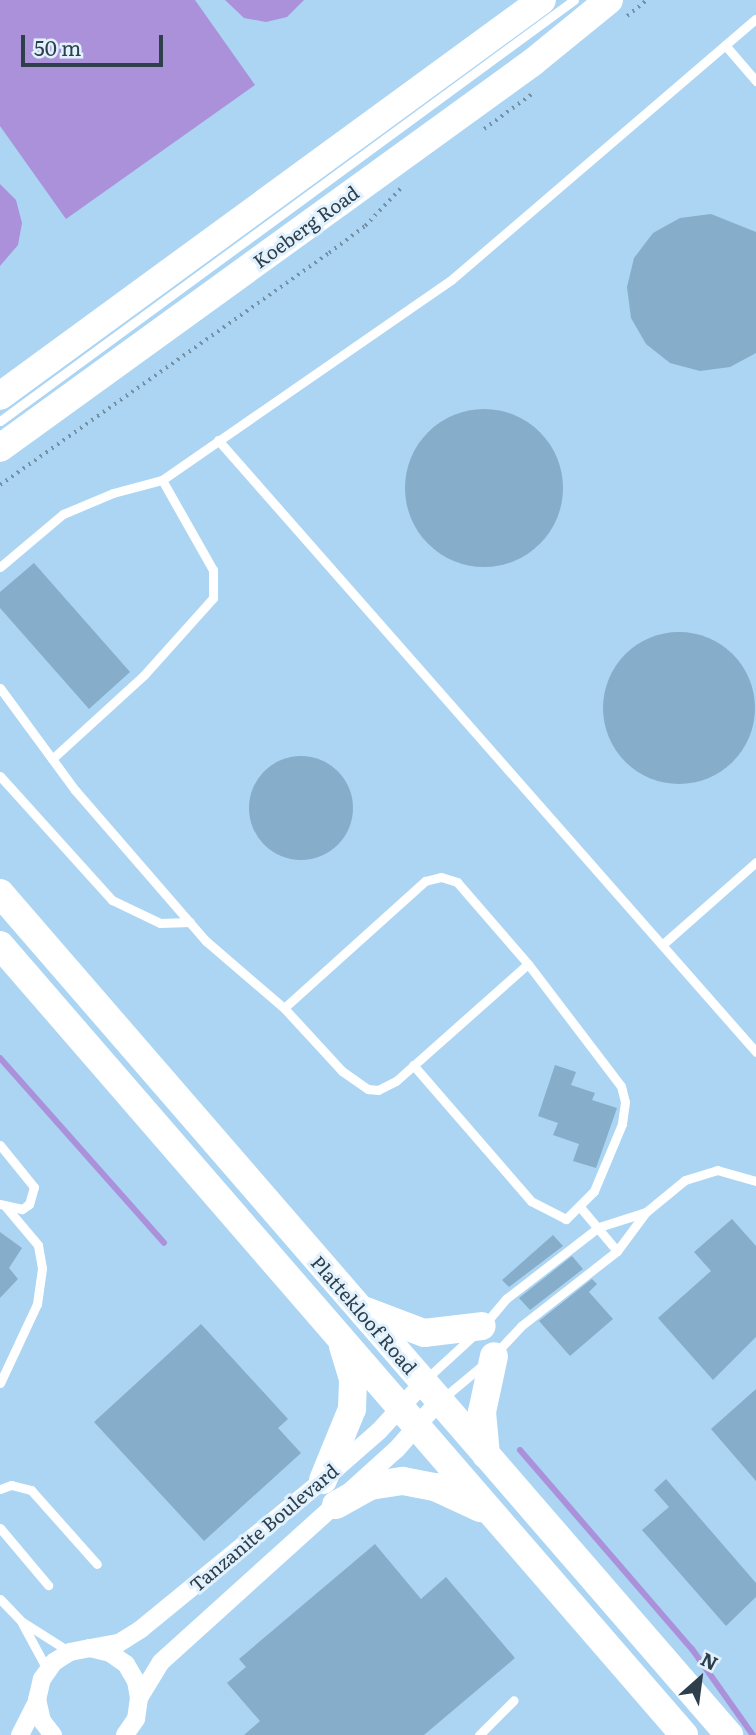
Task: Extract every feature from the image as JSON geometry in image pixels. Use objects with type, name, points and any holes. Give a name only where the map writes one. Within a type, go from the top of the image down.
[{"type":"main road","points":[[0,397],[542,0]]},
{"type":"main road","name":"Koeberg Road","points":[[0,448],[533,62],[613,12]]},
{"type":"main road","name":"Plattekloof Road","points":[[0,893],[729,1735]]},
{"type":"main road","name":"Plattekloof Road","points":[[0,945],[684,1735]]},
{"type":"main road","points":[[352,1302],[414,1331],[442,1333],[482,1326]]},
{"type":"main road","points":[[323,1480],[343,1440],[353,1401],[352,1372],[340,1337]]},
{"type":"main road","points":[[486,1455],[482,1412],[494,1356]]},
{"type":"main road","points":[[336,1505],[370,1486],[409,1481],[451,1493],[495,1517]]},
{"type":"street","name":"Tanzanite Boulevard","points":[[139,1698],[161,1662],[336,1505],[431,1392]]},
{"type":"street","name":"Tanzanite Boulevard","points":[[71,1652],[128,1639],[323,1480],[409,1417],[431,1392]]},
{"type":"street","points":[[90,1648],[110,1653],[125,1664],[139,1698],[137,1727],[125,1735]]},
{"type":"street","points":[[20,1735],[48,1671],[71,1652]]},
{"type":"street","points":[[37,1700],[42,1721],[53,1735]]},
{"type":"lane","points":[[0,421],[574,0]]},
{"type":"lane","points":[[0,567],[63,514],[113,493],[162,480],[493,248],[756,19]]},
{"type":"lane","points":[[725,45],[756,81]]},
{"type":"lane","points":[[218,440],[756,1052]]},
{"type":"lane","points":[[52,758],[144,675],[213,598],[213,570],[162,480]]},
{"type":"lane","points":[[0,688],[52,758],[218,955],[284,1008],[342,1071],[368,1089],[387,1087],[528,964]]},
{"type":"lane","points":[[0,776],[112,900],[160,923],[190,922]]},
{"type":"lane","points":[[662,945],[756,862]]},
{"type":"lane","points":[[284,1008],[433,877],[457,883],[528,964],[623,1093],[625,1108],[605,1168],[594,1191],[580,1207],[561,1220],[531,1201],[413,1065]]},
{"type":"lane","points":[[0,1145],[34,1187],[29,1204],[22,1209],[3,1206]]},
{"type":"lane","points":[[431,1392],[494,1356],[521,1326],[617,1251],[646,1212],[703,1171],[734,1172],[756,1181]]},
{"type":"lane","points":[[0,1383],[37,1304],[42,1268],[38,1245],[3,1206]]},
{"type":"lane","points":[[580,1207],[617,1251]]},
{"type":"lane","points":[[431,1392],[507,1298],[599,1227],[646,1212]]},
{"type":"lane","points":[[0,1489],[21,1486],[41,1498],[97,1564]]},
{"type":"lane","points":[[0,1528],[48,1585]]},
{"type":"lane","points":[[0,1599],[21,1620],[71,1652]]},
{"type":"lane","points":[[21,1620],[48,1671]]},
{"type":"lane","points":[[479,1735],[514,1700]]},
{"type":"path","points":[[613,12],[648,0]]},
{"type":"path","points":[[474,136],[536,90]]},
{"type":"path","points":[[0,485],[329,253],[411,181]]},
{"type":"shaded area","points":[[0,0],[195,0],[255,85],[66,219],[0,126]]},
{"type":"shaded area","points":[[225,0],[304,0],[287,17],[266,22],[244,18]]},
{"type":"shaded area","points":[[0,184],[16,200],[22,223],[18,245],[0,266]]},
{"type":"building","points":[[711,214],[756,232],[756,353],[730,367],[700,371],[670,363],[646,344],[631,318],[627,287],[634,258],[653,233],[680,218]]},
{"type":"building","points":[[484,409],[514,415],[540,432],[557,458],[563,488],[557,518],[540,544],[514,561],[484,567],[454,561],[428,544],[411,518],[405,488],[411,458],[428,432],[454,415]]},
{"type":"building","points":[[34,563],[130,672],[89,709],[0,608],[0,592]]},
{"type":"building","points":[[679,632],[708,638],[733,654],[749,679],[755,708],[749,737],[733,762],[708,778],[679,784],[650,778],[625,762],[609,737],[603,708],[609,679],[625,654],[650,638]]},
{"type":"building","points":[[301,756],[321,760],[338,771],[349,788],[353,808],[349,828],[338,845],[321,856],[301,860],[281,856],[264,845],[253,828],[249,808],[253,788],[264,771],[281,760]]},
{"type":"building","points":[[555,1065],[576,1072],[571,1085],[595,1093],[592,1100],[617,1108],[596,1168],[573,1161],[579,1144],[553,1135],[558,1123],[538,1116]]},
{"type":"building","points":[[732,1219],[756,1246],[756,1337],[713,1380],[658,1318],[711,1271],[694,1252]]},
{"type":"building","points":[[0,1232],[22,1248],[9,1268],[18,1279],[0,1298]]},
{"type":"building","points":[[553,1235],[563,1246],[509,1287],[502,1280]]},
{"type":"building","points":[[572,1256],[583,1269],[530,1310],[519,1298]]},
{"type":"building","points":[[592,1279],[597,1284],[589,1292],[613,1319],[570,1356],[539,1321]]},
{"type":"building","points":[[201,1324],[288,1419],[278,1428],[301,1453],[204,1541],[94,1422]]},
{"type":"building","points":[[756,1389],[756,1481],[711,1429]]},
{"type":"building","points":[[666,1479],[756,1583],[756,1597],[726,1626],[642,1530],[669,1507],[654,1490]]},
{"type":"building","points":[[375,1544],[421,1599],[446,1577],[515,1658],[424,1735],[244,1735],[260,1721],[227,1683],[246,1667],[239,1659]]},
{"type":"waterway","points":[[0,1058],[164,1243]]},
{"type":"waterway","points":[[520,1450],[692,1649],[753,1735]]}]
